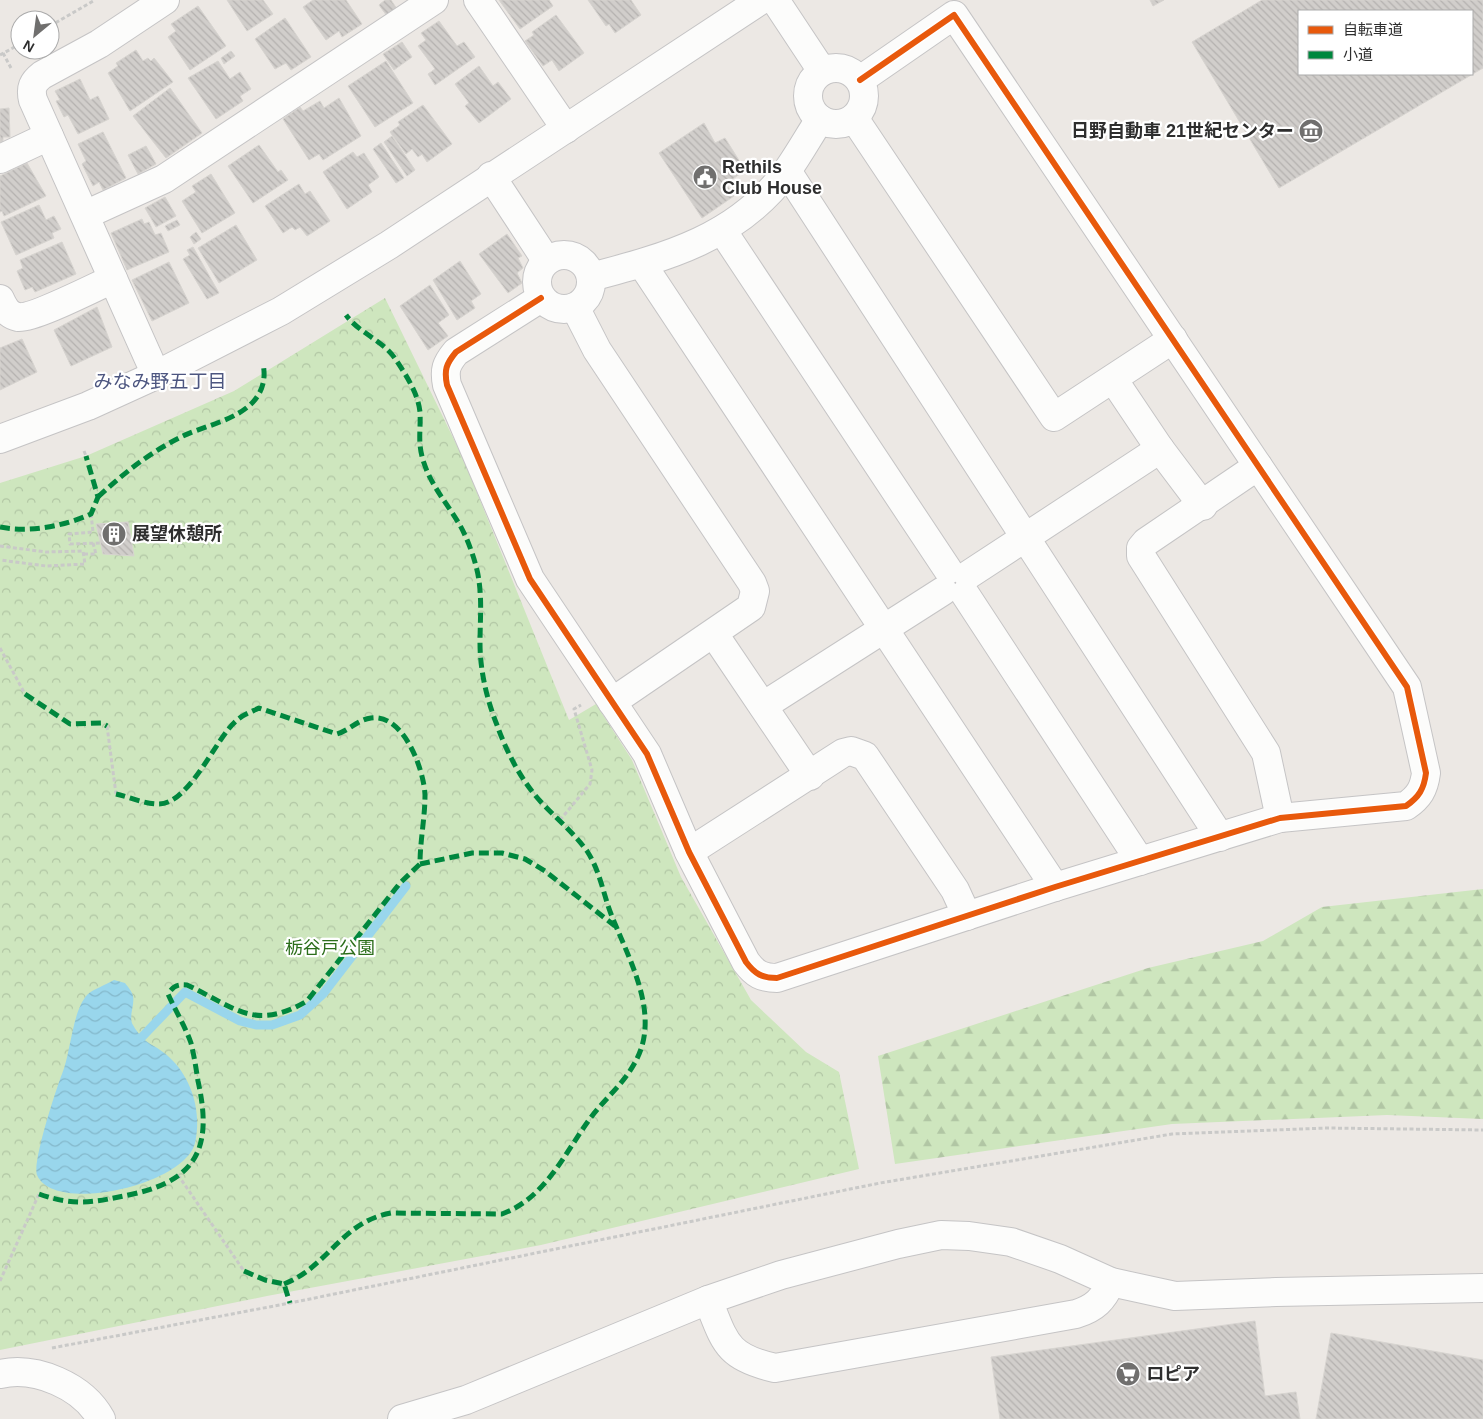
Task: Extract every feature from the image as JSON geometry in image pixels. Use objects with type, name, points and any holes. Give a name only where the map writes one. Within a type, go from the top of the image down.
[{"type":"street","points":[[156,375],[33,100],[31,90],[35,81],[42,75],[99,44],[165,0]]},
{"type":"street","points":[[85,215],[164,180],[434,0]]},
{"type":"street","points":[[478,0],[566,129]]},
{"type":"street","points":[[0,439],[88,406],[156,375],[281,311],[389,245],[760,0]]},
{"type":"street","points":[[775,0],[822,71]]},
{"type":"street","points":[[541,298],[456,352],[447,362],[444,372],[447,385],[530,578],[646,754],[689,852],[746,962],[753,971],[765,978],[777,978],[1140,860],[1280,818],[1406,806],[1416,799],[1424,786],[1426,774],[1407,687],[954,15],[860,80]]},
{"type":"street","points":[[830,68],[846,69],[860,80],[864,87],[864,104],[854,118],[837,124],[820,119],[809,104],[808,94],[814,77],[822,71],[830,68]]},
{"type":"street","points":[[854,118],[1054,417],[1173,339]]},
{"type":"street","points":[[591,277],[642,264],[681,251],[722,230],[756,204],[787,171],[820,119]]},
{"type":"street","points":[[0,159],[49,136]]},
{"type":"street","points":[[787,171],[1220,836]]},
{"type":"street","points":[[491,176],[546,260]]},
{"type":"street","points":[[722,230],[1140,860]]},
{"type":"street","points":[[555,256],[573,256],[587,268],[591,277],[588,295],[576,307],[561,309],[546,304],[541,298],[536,282],[537,274],[546,260],[555,256]]},
{"type":"street","points":[[642,264],[1055,888]]},
{"type":"street","points":[[0,299],[4,309],[12,315],[27,316],[112,279]]},
{"type":"street","points":[[576,307],[597,350],[752,583],[755,591],[751,607],[612,702]]},
{"type":"street","points":[[1113,378],[1160,449],[1203,506]]},
{"type":"street","points":[[763,706],[1025,539],[1160,449]]},
{"type":"street","points":[[1258,466],[1203,506],[1146,542],[1141,548],[1141,556],[1266,753],[1280,818]]},
{"type":"street","points":[[714,634],[810,776]]},
{"type":"street","points":[[689,852],[810,776],[843,753],[851,751],[866,756],[955,890],[967,916]]},
{"type":"street","points":[[402,1419],[468,1410],[708,1300],[781,1275],[898,1244],[941,1235],[969,1236],[1011,1242],[1111,1282],[1175,1296],[1286,1291],[1483,1288]]},
{"type":"street","points":[[708,1300],[725,1343],[737,1355],[758,1364],[775,1368],[1076,1314],[1090,1309],[1104,1299],[1111,1282]]},
{"type":"street","points":[[0,1374],[14,1371],[52,1378],[85,1397],[101,1419]]},
{"type":"path","points":[[60,20],[96,0]]},
{"type":"path","points":[[84,450],[86,456]]},
{"type":"path","points":[[90,514],[93,532],[69,534],[70,544],[100,544]]},
{"type":"path","points":[[0,546],[46,552],[83,551],[84,554],[96,554],[93,543]]},
{"type":"path","points":[[0,560],[46,566],[85,564],[84,554]]},
{"type":"path","points":[[0,648],[25,694]]},
{"type":"path","points":[[560,820],[590,784],[592,770],[574,709]]},
{"type":"path","points":[[106,726],[116,794]]},
{"type":"path","points":[[46,1349],[290,1303],[880,1183],[1172,1134],[1328,1128],[1483,1130]]},
{"type":"path","points":[[178,1175],[244,1271]]},
{"type":"path","points":[[0,1281],[39,1194]]},
{"type":"green space","name":"栃谷戸公園","points":[[385,298],[463,458],[569,720],[596,704],[632,760],[681,877],[751,1000],[806,1052],[839,1072],[859,1169],[541,1245],[267,1296],[0,1350],[0,483],[86,456],[234,391]]},
{"type":"green space","points":[[1483,889],[1483,1119],[1387,1115],[1172,1124],[895,1164],[878,1056],[1148,968],[1263,941],[1322,907]]},
{"type":"water","points":[[114,980],[125,983],[131,990],[133,1000],[131,1018],[137,1032],[146,1041],[164,1052],[177,1065],[189,1085],[196,1108],[197,1131],[195,1143],[186,1158],[168,1171],[145,1182],[119,1190],[92,1194],[67,1193],[48,1187],[37,1175],[36,1168],[41,1142],[82,1002],[87,995]]},
{"type":"building","points":[[227,0],[263,0],[273,14],[247,31]]},
{"type":"building","points":[[313,0],[346,0],[362,24],[342,37],[339,31],[326,40],[303,7]]},
{"type":"building","points":[[385,0],[391,0],[397,9],[387,16],[379,5]]},
{"type":"building","points":[[499,0],[549,0],[553,6],[520,29]]},
{"type":"building","points":[[588,0],[631,0],[641,15],[615,33],[609,24],[606,26]]},
{"type":"building","points":[[1150,0],[1164,0],[1153,6]]},
{"type":"building","name":"日野自動車 21世紀センター","points":[[1262,0],[1483,0],[1483,68],[1473,74],[1473,10],[1298,10],[1298,75],[1471,75],[1279,188],[1192,42]]},
{"type":"building","points":[[198,6],[226,46],[190,70],[168,37],[176,31],[171,24]]},
{"type":"building","points":[[556,15],[584,53],[559,71],[552,60],[543,66],[525,41],[534,35],[532,32]]},
{"type":"building","points":[[285,18],[311,57],[291,70],[286,63],[275,69],[255,39]]},
{"type":"building","points":[[439,21],[457,46],[464,42],[475,57],[435,85],[428,74],[435,69],[418,46],[426,40],[421,33]]},
{"type":"building","points":[[402,42],[412,57],[394,70],[383,54]]},
{"type":"building","points":[[136,50],[143,61],[148,58],[151,61],[154,58],[173,82],[130,111],[108,73],[118,66],[116,63]]},
{"type":"building","points":[[231,51],[235,56],[224,64],[221,58]]},
{"type":"building","points":[[218,61],[230,79],[240,72],[251,89],[240,96],[243,101],[216,119],[188,78]]},
{"type":"building","points":[[386,61],[413,103],[375,127],[348,86]]},
{"type":"building","points":[[479,66],[493,86],[498,82],[511,99],[479,123],[465,106],[469,103],[455,84]]},
{"type":"building","points":[[80,79],[90,100],[98,96],[109,119],[78,134],[68,115],[64,117],[56,101],[60,100],[55,91]]},
{"type":"building","points":[[170,88],[202,133],[166,158],[133,116]]},
{"type":"building","points":[[339,98],[361,136],[323,160],[319,154],[309,160],[283,119],[300,107],[303,111],[320,101],[324,108]]},
{"type":"building","points":[[423,105],[452,144],[427,162],[422,154],[418,157],[412,149],[406,154],[390,132],[400,125],[398,122]]},
{"type":"building","points":[[9,108],[10,137],[3,137],[3,142],[0,142],[0,109]]},
{"type":"building","name":"Rethils Club House","points":[[704,123],[715,143],[725,138],[745,170],[726,184],[734,196],[702,218],[659,153]]},
{"type":"building","points":[[103,132],[126,178],[103,190],[99,182],[93,186],[82,164],[86,161],[78,144]]},
{"type":"building","points":[[392,136],[415,170],[407,176],[384,142]]},
{"type":"building","points":[[381,143],[404,178],[396,183],[373,149]]},
{"type":"building","points":[[259,145],[278,172],[281,170],[288,180],[253,203],[228,166]]},
{"type":"building","points":[[146,146],[156,164],[138,174],[128,155]]},
{"type":"building","points":[[353,152],[357,157],[364,153],[379,177],[368,185],[372,192],[347,209],[323,172]]},
{"type":"building","points":[[27,163],[46,196],[4,216],[2,211],[0,212],[0,176]]},
{"type":"building","points":[[211,174],[235,213],[202,233],[182,201],[196,192],[192,186]]},
{"type":"building","points":[[299,184],[305,194],[310,191],[330,221],[307,236],[300,227],[295,230],[292,227],[283,233],[265,206]]},
{"type":"building","points":[[165,197],[176,216],[156,227],[145,208]]},
{"type":"building","points":[[39,205],[46,220],[54,216],[61,229],[52,233],[54,238],[16,255],[1,222]]},
{"type":"building","points":[[142,219],[144,224],[149,222],[155,235],[161,233],[169,252],[127,270],[111,233]]},
{"type":"building","points":[[177,220],[180,225],[168,231],[165,226]]},
{"type":"building","points":[[236,225],[257,260],[219,283],[198,248]]},
{"type":"building","points":[[196,232],[201,239],[194,244],[190,237]]},
{"type":"building","points":[[507,234],[522,256],[518,258],[523,268],[517,273],[522,283],[508,293],[479,254]]},
{"type":"building","points":[[62,242],[76,274],[35,292],[32,287],[25,290],[17,271],[23,268],[20,260]]},
{"type":"building","points":[[193,247],[219,293],[207,299],[183,259],[190,255],[187,250]]},
{"type":"building","points":[[460,261],[481,294],[471,301],[475,308],[457,320],[433,280]]},
{"type":"building","points":[[169,262],[189,303],[152,321],[132,280]]},
{"type":"building","points":[[430,285],[449,315],[438,323],[448,336],[428,350],[400,306]]},
{"type":"building","points":[[97,307],[112,347],[71,366],[54,330]]},
{"type":"building","points":[[22,339],[37,372],[0,390],[0,348]]},
{"type":"building","name":"展望休憩所","points":[[128,522],[134,556],[103,554],[96,524]]},
{"type":"building","name":"ロピア","points":[[1255,1321],[1265,1396],[1296,1392],[1300,1419],[1000,1419],[991,1357]]},
{"type":"building","points":[[1331,1333],[1483,1360],[1483,1419],[1316,1419]]},
{"type":"waterway","points":[[141,1038],[185,992],[240,1021],[256,1025],[272,1025],[300,1015],[323,994],[406,886]]},
{"type":"marked path","points":[[284,1284],[312,1267],[347,1235],[374,1218],[391,1213],[502,1214],[530,1198],[542,1187],[589,1120],[631,1070],[641,1049],[645,1032],[645,1015],[638,980],[591,859],[576,838],[527,785],[510,756],[493,715],[481,664],[480,597],[476,567],[468,542],[435,486],[424,463],[420,443],[420,412],[414,391],[391,353],[346,315]]},
{"type":"marked path","points":[[98,497],[127,472],[158,450],[181,437],[228,419],[246,409],[261,389],[264,379],[263,364]]},
{"type":"marked path","points":[[0,527],[34,529],[58,525],[91,514],[98,497],[86,456]]},
{"type":"marked path","points":[[25,694],[70,724],[102,723],[107,726]]},
{"type":"marked path","points":[[39,1194],[75,1202],[107,1199],[156,1187],[173,1179],[187,1168],[196,1156],[201,1140],[203,1123],[202,1103],[191,1043],[168,994],[170,991],[176,986],[187,985],[232,1008],[258,1015],[273,1015],[307,1001],[400,883],[420,864],[425,795],[421,771],[410,745],[402,733],[393,724],[382,719],[366,719],[337,734],[259,708],[244,715],[228,729],[191,783],[180,794],[169,801],[153,804],[116,794]]},
{"type":"marked path","points":[[420,864],[472,853],[502,853],[525,859],[545,871],[615,926]]},
{"type":"marked path","points":[[244,1271],[265,1280],[284,1284],[290,1303]]},
{"type":"cycle path","points":[[541,298],[456,352],[447,367],[447,385],[530,579],[647,754],[689,852],[746,962],[759,974],[777,978],[1055,887],[1280,818],[1406,806],[1411,803],[1418,796],[1424,784],[1426,773],[1407,687],[954,15],[860,80]]},
{"type":"place","name":"日野自動車 21世紀センター","points":[[1311,131]]},
{"type":"place","name":"Rethils Club House","points":[[705,177]]},
{"type":"place","name":"展望休憩所","points":[[114,534]]},
{"type":"place","name":"ロピア","points":[[1128,1374]]},
{"type":"district","name":"みなみ野五丁目","points":[[160,381]]}]
